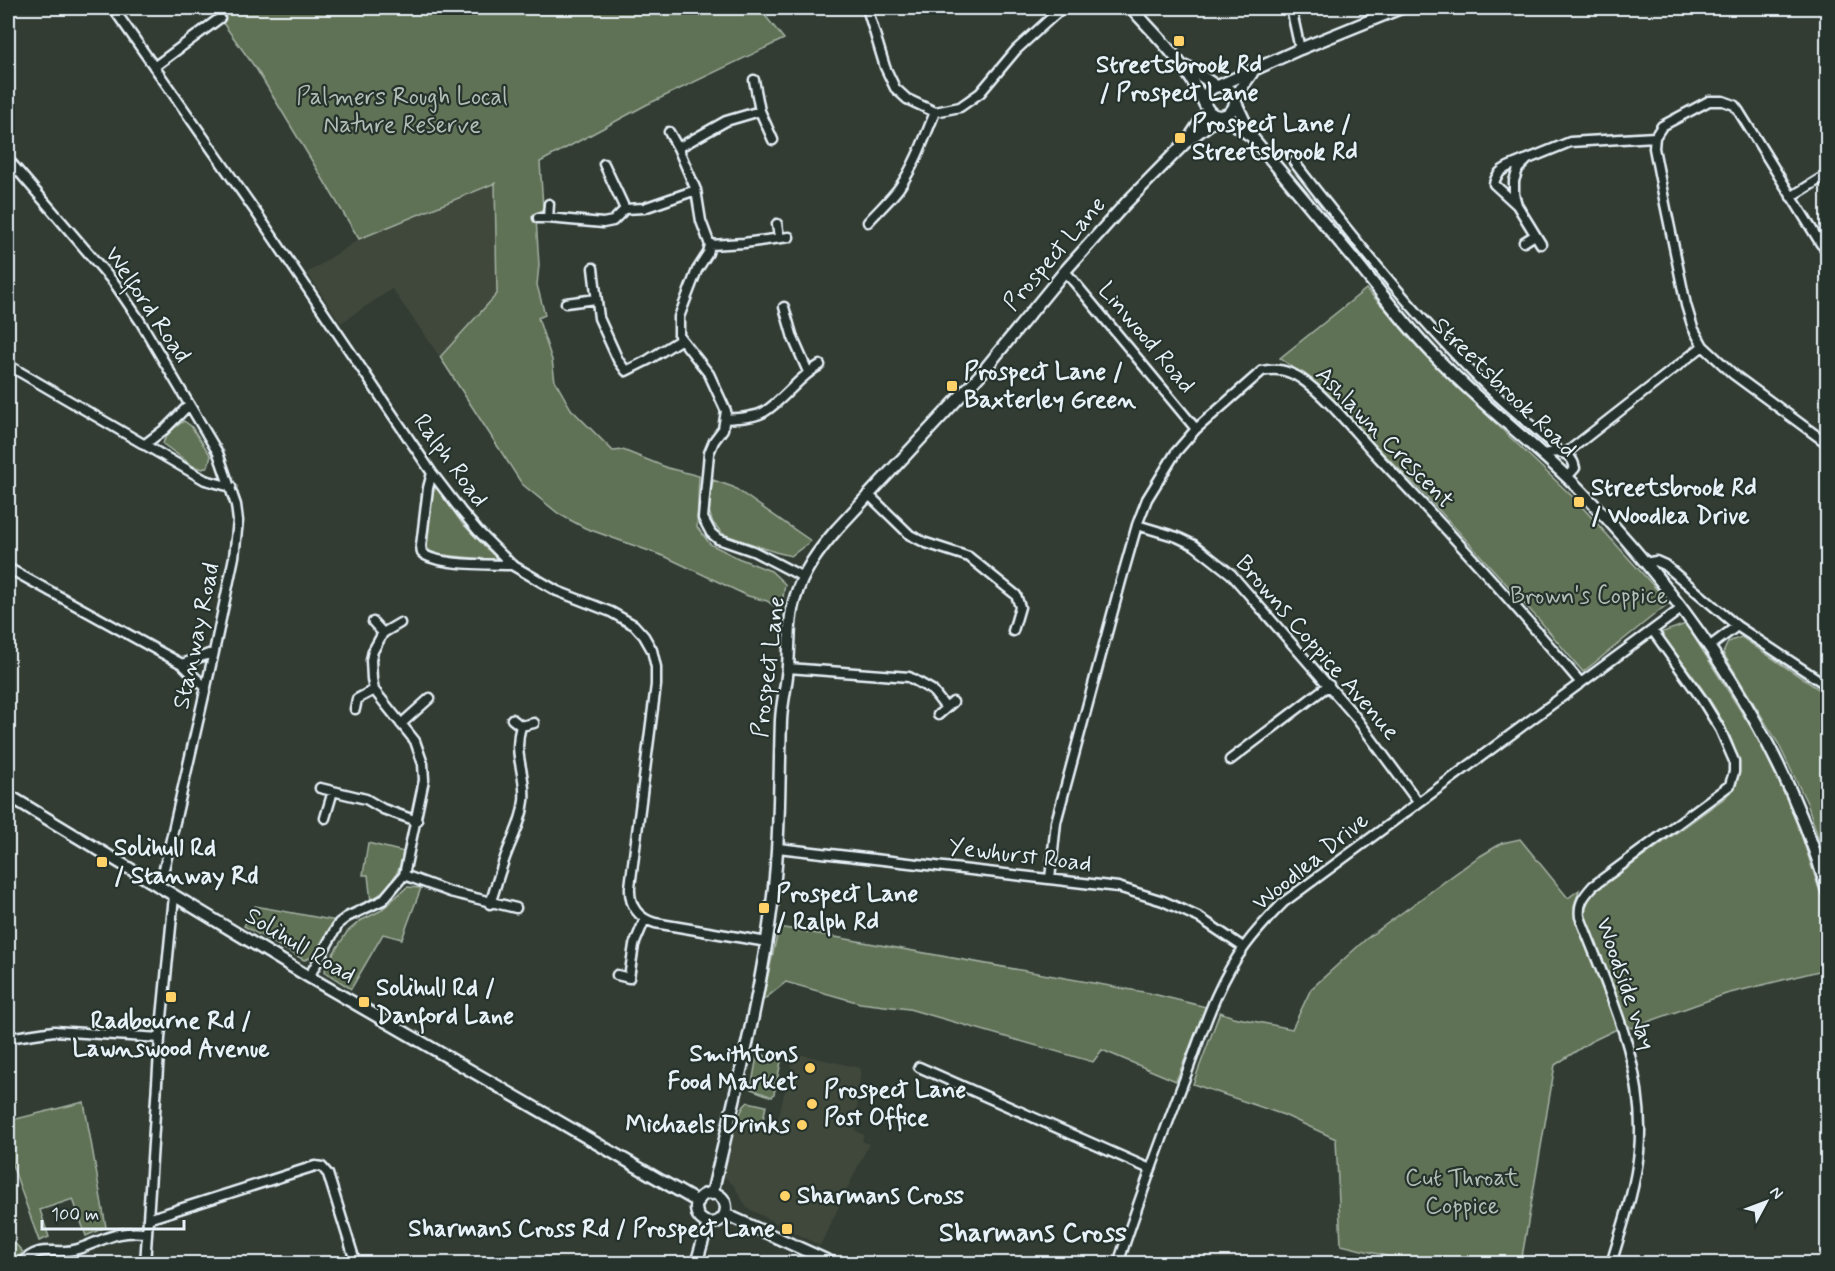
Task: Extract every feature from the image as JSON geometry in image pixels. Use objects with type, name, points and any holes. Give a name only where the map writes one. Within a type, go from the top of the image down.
[{"type":"street","name":"Ralph Road","points":[[113,8],[260,218],[432,473],[478,531],[512,565],[557,591],[626,619],[644,636],[652,650],[656,667],[656,685],[630,894],[635,909],[645,919]]},
{"type":"street","points":[[867,8],[885,67],[896,88],[915,104],[935,112],[960,107],[980,93],[1016,50],[1062,8]]},
{"type":"street","points":[[1131,8],[1178,60],[1196,84],[1206,107],[1222,117],[1232,111],[1246,78],[1254,70]]},
{"type":"street","points":[[1291,8],[1300,49]]},
{"type":"street","points":[[1206,107],[1206,95],[1218,86],[1300,49],[1401,8]]},
{"type":"street","points":[[154,67],[220,18]]},
{"type":"street","points":[[1178,60],[1218,86],[1229,89],[1236,100]]},
{"type":"street","points":[[754,80],[760,111],[773,140]]},
{"type":"street","name":"Streetsbrook Road","points":[[1236,100],[1252,137]]},
{"type":"street","points":[[1827,251],[1738,110],[1729,102],[1717,100],[1704,104],[1662,126],[1655,137],[1654,148],[1686,305],[1693,328],[1703,346],[1733,374],[1827,444]]},
{"type":"street","name":"Prospect Lane","points":[[1187,141],[1206,107]]},
{"type":"street","points":[[678,148],[726,121],[760,111]]},
{"type":"street","points":[[868,222],[899,188],[924,142],[935,112]]},
{"type":"street","name":"Prospect Lane","points":[[712,1194],[750,1030],[766,942],[778,848],[781,716],[793,610],[803,577],[816,553],[980,375],[1065,271],[1126,203],[1187,141],[1222,117]]},
{"type":"street","name":"Streetsbrook Road","points":[[1222,117],[1252,137],[1433,354],[1468,390],[1567,477],[1645,563],[1681,609],[1709,647],[1759,726],[1807,829],[1827,893]]},
{"type":"street","points":[[669,132],[696,190],[702,221],[710,245],[708,253],[697,270],[679,317],[680,340],[709,374],[726,411],[723,429],[709,453],[703,518],[711,533],[718,539],[753,551],[803,577]]},
{"type":"street","points":[[1517,205],[1494,184],[1495,176],[1499,171],[1570,142],[1655,137]]},
{"type":"street","name":"Welford Road","points":[[8,159],[115,284],[140,321],[218,453],[231,487]]},
{"type":"street","points":[[1528,159],[1518,170],[1514,181],[1514,194],[1517,205],[1541,244]]},
{"type":"street","name":"Streetsbrook Road","points":[[1294,162],[1435,333],[1478,378],[1562,452]]},
{"type":"street","points":[[604,164],[625,209]]},
{"type":"street","points":[[1791,197],[1827,174]]},
{"type":"street","points":[[538,218],[603,223],[613,221],[625,209],[644,208],[696,190]]},
{"type":"street","points":[[1314,211],[1325,202]]},
{"type":"street","points":[[548,218],[549,204]]},
{"type":"street","points":[[777,224],[779,237]]},
{"type":"street","points":[[1524,242],[1535,235]]},
{"type":"street","points":[[710,245],[789,237]]},
{"type":"street","points":[[593,268],[599,318],[618,360],[626,370],[648,360],[680,340]]},
{"type":"street","name":"Linwood Road","points":[[1065,271],[1196,429]]},
{"type":"street","points":[[566,303],[596,299]]},
{"type":"street","points":[[784,307],[793,338],[808,372]]},
{"type":"street","points":[[1542,454],[1562,452],[1703,346]]},
{"type":"street","points":[[8,365],[205,480],[231,487]]},
{"type":"street","points":[[726,419],[753,416],[763,412],[808,372],[820,365]]},
{"type":"street","name":"Ashlawn Crescent","points":[[1050,879],[1056,822],[1137,525],[1147,499],[1176,452],[1196,429],[1262,371],[1274,368],[1284,369],[1311,386],[1421,502],[1537,630],[1581,683]]},
{"type":"street","points":[[144,445],[165,429],[189,405]]},
{"type":"street","points":[[1562,452],[1573,461],[1575,468],[1567,477]]},
{"type":"street","points":[[432,473],[428,488],[422,553],[429,558],[442,561],[512,565]]},
{"type":"street","name":"Stanway Road","points":[[159,886],[206,688],[237,537],[238,521],[231,487]]},
{"type":"street","points":[[869,495],[910,535],[926,543],[969,557],[1016,595],[1020,607],[1013,631]]},
{"type":"street","name":"Browns Coppice Avenue","points":[[1137,525],[1177,537],[1194,545],[1221,565],[1354,715],[1418,802]]},
{"type":"street","points":[[1645,563],[1656,561],[1665,565],[1737,626],[1827,686]]},
{"type":"street","points":[[8,568],[182,664],[206,688]]},
{"type":"street","name":"Woodlea Drive","points":[[1118,1263],[1150,1168],[1212,1007],[1243,947],[1266,920],[1284,902],[1681,609]]},
{"type":"street","points":[[373,622],[383,633]]},
{"type":"street","points":[[309,976],[339,923],[383,900],[404,875],[424,780],[423,764],[415,741],[374,690],[371,660],[373,651],[383,633],[400,623]]},
{"type":"street","points":[[1709,647],[1737,626]]},
{"type":"street","name":"Woodside Way","points":[[1611,1263],[1633,1186],[1639,1152],[1639,1105],[1632,1060],[1623,1028],[1580,917],[1580,905],[1582,898],[1593,886],[1730,785],[1734,772],[1734,761],[1720,729],[1701,698],[1653,631]]},
{"type":"street","points":[[182,664],[214,652]]},
{"type":"street","points":[[788,668],[909,677],[932,690],[950,705],[938,715]]},
{"type":"street","points":[[1230,760],[1329,685]]},
{"type":"street","points":[[355,709],[357,699],[374,690]]},
{"type":"street","points":[[401,724],[430,698]]},
{"type":"street","points":[[512,719],[521,726]]},
{"type":"street","points":[[521,726],[534,723]]},
{"type":"street","points":[[490,904],[507,851],[521,821],[525,797],[517,739],[521,726]]},
{"type":"street","points":[[320,788],[366,799],[383,809],[417,820]]},
{"type":"street","points":[[325,818],[333,791]]},
{"type":"street","name":"Solihull Road","points":[[8,795],[309,976],[698,1202]]},
{"type":"street","name":"Yewhurst Road","points":[[778,848],[1118,887],[1163,901],[1200,918],[1243,947]]},
{"type":"street","points":[[404,875],[490,904],[516,908]]},
{"type":"street","points":[[144,1263],[160,1038],[174,896]]},
{"type":"street","points":[[617,975],[629,978],[634,945],[645,919],[692,931],[766,942]]},
{"type":"street","points":[[8,1038],[54,1031],[160,1038]]},
{"type":"street","points":[[919,1066],[1150,1168]]},
{"type":"street","points":[[148,1219],[315,1166],[322,1167],[328,1174],[356,1263]]},
{"type":"street","points":[[712,1194],[723,1200],[725,1214],[718,1221],[708,1223],[699,1218],[698,1202],[704,1195],[712,1194]]},
{"type":"street","points":[[725,1214],[835,1263]]},
{"type":"street","points":[[696,1263],[708,1223]]},
{"type":"street","points":[[21,1263],[32,1253],[78,1249],[122,1233],[146,1233]]},
{"type":"shaded area","points":[[495,182],[497,294],[440,357],[392,289],[341,323],[307,273],[359,239]]},
{"type":"shaded area","points":[[794,1053],[861,1068],[855,1130],[864,1135],[862,1141],[869,1144],[820,1246],[747,1208],[734,1186],[724,1176],[738,1118],[776,1127]]},
{"type":"green space","name":"Palmers Rough Local Nature Reserve","points":[[212,8],[759,8],[784,39],[646,105],[540,162],[543,207],[536,218],[539,265],[537,285],[545,315],[538,318],[552,360],[555,381],[571,409],[613,451],[623,450],[668,468],[699,476],[697,527],[710,544],[771,571],[785,584],[781,611],[767,601],[748,596],[666,557],[585,528],[559,514],[522,484],[440,357],[497,294],[495,183],[359,239],[257,70]]},
{"type":"green space","name":"Brown's Coppice","points":[[1366,289],[1467,396],[1574,498],[1669,603],[1583,672],[1540,621],[1427,497],[1310,380],[1280,358]]},
{"type":"green space","points":[[184,421],[191,426],[211,456],[208,466],[203,469],[193,466],[163,444],[168,434]]},
{"type":"green space","points":[[713,480],[733,487],[811,541],[791,556],[723,534],[713,523],[708,508]]},
{"type":"green space","points":[[437,487],[461,522],[497,559],[433,554],[427,548],[432,492]]},
{"type":"green space","points":[[1686,624],[1761,743],[1797,822],[1822,898],[1827,928],[1827,969],[1726,994],[1631,1028],[1626,1023],[1583,913],[1583,905],[1589,896],[1726,797],[1738,772],[1737,756],[1721,719],[1696,680],[1660,633]]},
{"type":"green space","points":[[1741,637],[1827,695],[1827,865],[1807,803],[1778,743],[1723,653],[1728,642]]},
{"type":"green space","name":"Cut Throat Coppice","points":[[1520,839],[1568,898],[1579,890],[1575,906],[1576,916],[1617,1029],[1590,1042],[1555,1065],[1521,1263],[1415,1263],[1341,1245],[1336,1139],[1284,1115],[1193,1084],[1220,1012],[1233,1017],[1292,1029],[1311,989],[1366,939],[1477,858],[1502,843]]},
{"type":"green space","points":[[368,843],[404,852],[392,880],[371,902],[368,875],[363,875]]},
{"type":"green space","points":[[407,887],[421,888],[402,939],[383,934],[351,989],[325,972],[326,965],[347,932],[360,921],[380,911]]},
{"type":"green space","points":[[255,906],[337,921],[319,950],[304,960],[244,926]]},
{"type":"green space","points":[[779,927],[1149,993],[1206,1007],[1176,1081],[1102,1050],[1093,1062],[909,1009],[860,1003],[786,982],[762,1001]]},
{"type":"green space","points":[[759,1054],[781,1062],[772,1097],[751,1089]]},
{"type":"green space","points":[[84,1102],[106,1227],[86,1236],[73,1199],[40,1210],[49,1237],[39,1241],[8,1153],[8,1121]]},
{"type":"green space","points":[[748,1102],[766,1106],[762,1124],[738,1118]]},
{"type":"green space","points":[[8,1236],[23,1252],[14,1263],[8,1263]]},
{"type":"place","name":"Streetsbrook Rd / Prospect Lane","points":[[1179,41]]},
{"type":"place","name":"Prospect Lane / Streetsbrook Rd","points":[[1180,138]]},
{"type":"place","name":"Prospect Lane / Baxterley Green","points":[[952,386]]},
{"type":"place","name":"Streetsbrook Rd / Woodlea Drive","points":[[1579,502]]},
{"type":"place","name":"Solihull Rd / Stanway Rd","points":[[102,862]]},
{"type":"place","name":"Prospect Lane / Ralph Rd","points":[[764,908]]},
{"type":"place","name":"Radbourne Rd / Lawnswood Avenue","points":[[171,997]]},
{"type":"place","name":"Solihull Rd / Danford Lane","points":[[364,1002]]},
{"type":"place","name":"Smithtons Food Market","points":[[810,1068]]},
{"type":"place","name":"Prospect Lane Post Office","points":[[812,1104]]},
{"type":"place","name":"Michaels Drinks","points":[[802,1125]]},
{"type":"place","name":"Sharmans Cross","points":[[785,1196]]},
{"type":"place","name":"Sharmans Cross Rd / Prospect Lane","points":[[787,1229]]},
{"type":"district","name":"Sharmans Cross","points":[[1033,1233]]}]
